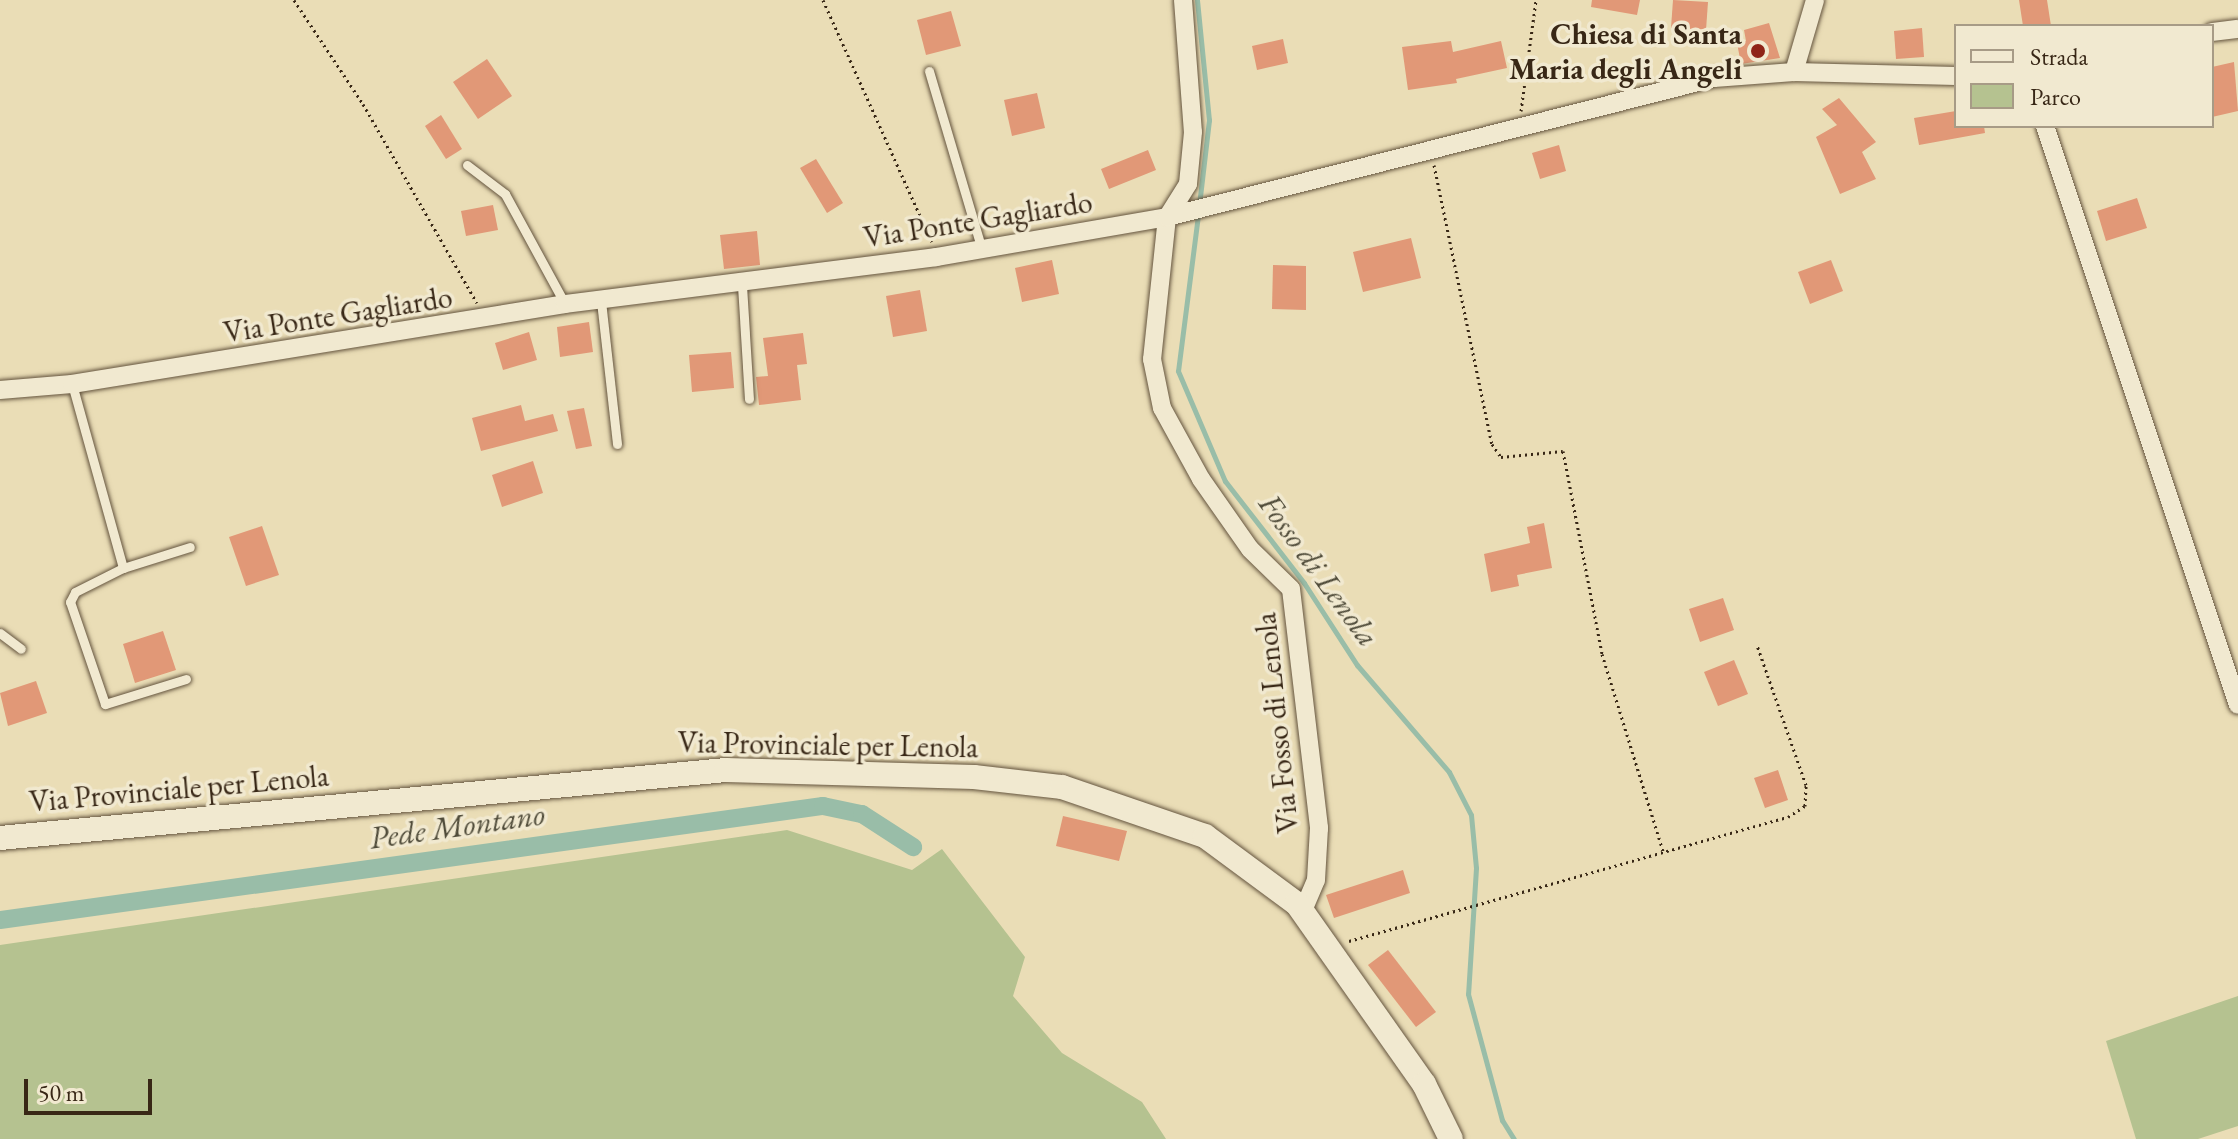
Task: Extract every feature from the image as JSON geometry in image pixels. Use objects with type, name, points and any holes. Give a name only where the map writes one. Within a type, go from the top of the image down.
[{"type":"main road","name":"Via Provinciale per Lenola","points":[[0,838],[726,770],[974,777],[1062,787],[1205,836],[1303,911],[1424,1084],[1451,1139]]},
{"type":"street","name":"Via Fosso di Lenola","points":[[1183,0],[1193,132],[1188,184],[1167,217],[1152,359],[1162,408],[1201,479],[1250,549],[1291,589],[1319,828],[1316,880],[1303,911]]},
{"type":"street","points":[[1794,72],[1815,0]]},
{"type":"street","points":[[2214,32],[2238,29]]},
{"type":"street","name":"Via Ponte Gagliardo","points":[[0,390],[72,384],[487,320],[565,304],[742,285],[936,257],[1167,217],[1714,78],[1794,72],[1954,76]]},
{"type":"street","points":[[2046,128],[2238,705]]},
{"type":"lane","points":[[929,71],[982,250]]},
{"type":"lane","points":[[467,165],[505,194],[565,304]]},
{"type":"lane","points":[[742,285],[749,399]]},
{"type":"lane","points":[[601,301],[617,444]]},
{"type":"lane","points":[[72,384],[123,568]]},
{"type":"lane","points":[[186,679],[105,704],[70,602],[75,592],[123,568],[190,547]]},
{"type":"lane","points":[[0,633],[21,649]]},
{"type":"path","points":[[294,0],[363,104],[487,320]]},
{"type":"path","points":[[823,0],[936,257]]},
{"type":"path","points":[[1518,127],[1536,0]]},
{"type":"path","points":[[1431,149],[1492,444],[1501,457],[1563,451],[1602,654],[1664,854]]},
{"type":"path","points":[[1330,947],[1664,854],[1788,817],[1805,806],[1806,785],[1757,645]]},
{"type":"green space","points":[[787,830],[912,870],[942,849],[1025,957],[1013,996],[1062,1053],[1142,1102],[1166,1139],[0,1139],[0,945]]},
{"type":"green space","points":[[2238,996],[2238,1126],[2198,1139],[2136,1139],[2106,1041]]},
{"type":"building","points":[[1592,0],[1640,0],[1637,15],[1591,7]]},
{"type":"building","points":[[1673,0],[1708,2],[1706,30],[1671,28]]},
{"type":"building","points":[[2019,0],[2047,0],[2051,24],[2023,24]]},
{"type":"building","points":[[951,11],[961,46],[926,55],[917,20]]},
{"type":"building","name":"Chiesa di Santa Maria degli Angeli","points":[[1769,23],[1780,58],[1741,64],[1737,43],[1746,41],[1744,30]]},
{"type":"building","points":[[1922,28],[1924,57],[1896,59],[1894,31]]},
{"type":"building","points":[[1283,39],[1288,63],[1257,70],[1252,46]]},
{"type":"building","points":[[1451,41],[1453,52],[1501,41],[1507,68],[1456,79],[1457,83],[1408,90],[1402,47]]},
{"type":"building","points":[[487,59],[512,96],[478,119],[453,82]]},
{"type":"building","points":[[2234,62],[2238,111],[2214,117],[2214,67]]},
{"type":"building","points":[[1037,93],[1045,128],[1012,136],[1004,100]]},
{"type":"building","points":[[1839,98],[1876,142],[1862,152],[1876,179],[1840,194],[1816,137],[1837,125],[1822,109]]},
{"type":"building","points":[[1954,111],[1954,128],[1984,128],[1985,133],[1919,145],[1914,118]]},
{"type":"building","points":[[441,115],[462,149],[446,159],[425,126]]},
{"type":"building","points":[[1559,145],[1566,171],[1540,179],[1532,153]]},
{"type":"building","points":[[1148,150],[1156,170],[1109,189],[1101,169]]},
{"type":"building","points":[[816,159],[843,203],[827,213],[800,168]]},
{"type":"building","points":[[2137,198],[2147,228],[2106,241],[2097,211]]},
{"type":"building","points":[[493,205],[498,230],[466,236],[461,211]]},
{"type":"building","points":[[757,231],[760,265],[724,269],[720,235]]},
{"type":"building","points":[[1411,238],[1421,278],[1363,292],[1353,252]]},
{"type":"building","points":[[1052,260],[1059,294],[1022,302],[1015,268]]},
{"type":"building","points":[[1831,260],[1843,291],[1810,304],[1798,272]]},
{"type":"building","points":[[1273,265],[1306,266],[1306,310],[1272,309]]},
{"type":"building","points":[[920,290],[927,331],[893,337],[886,296]]},
{"type":"building","points":[[589,322],[593,352],[560,357],[557,327]]},
{"type":"building","points":[[529,332],[537,360],[503,370],[495,343]]},
{"type":"building","points":[[803,333],[807,364],[797,365],[801,400],[759,405],[756,377],[768,376],[763,338]]},
{"type":"building","points":[[731,352],[734,388],[692,392],[689,355]]},
{"type":"building","points":[[521,405],[525,421],[553,414],[558,431],[481,451],[472,418]]},
{"type":"building","points":[[584,408],[592,446],[576,449],[567,411]]},
{"type":"building","points":[[533,461],[543,493],[502,507],[492,475]]},
{"type":"building","points":[[1544,523],[1552,568],[1517,575],[1519,586],[1491,592],[1484,554],[1530,543],[1527,527]]},
{"type":"building","points":[[262,526],[279,575],[246,586],[229,537]]},
{"type":"building","points":[[1723,598],[1734,630],[1700,642],[1689,609]]},
{"type":"building","points":[[163,631],[176,670],[135,683],[123,644]]},
{"type":"building","points":[[1734,660],[1748,694],[1718,706],[1704,672]]},
{"type":"building","points":[[36,681],[47,713],[8,726],[0,693]]},
{"type":"building","points":[[1778,770],[1788,800],[1765,808],[1754,778]]},
{"type":"building","points":[[1063,816],[1127,831],[1119,861],[1056,846]]},
{"type":"building","points":[[1403,870],[1410,893],[1334,918],[1326,895]]},
{"type":"building","points":[[1388,950],[1436,1012],[1416,1027],[1368,965]]},
{"type":"waterway","name":"Fosso di Lenola","points":[[1197,0],[1209,120],[1199,205]]},
{"type":"waterway","name":"Fosso di Lenola","points":[[1198,215],[1178,371],[1225,481],[1304,583],[1357,665],[1449,772],[1471,815],[1476,868],[1468,994],[1502,1120],[1514,1139]]},
{"type":"waterway","name":"Pede Montano","points":[[0,920],[823,806],[862,814],[913,847]]},
{"type":"place","name":"Chiesa di Santa Maria degli Angeli","points":[[1758,51]]}]
